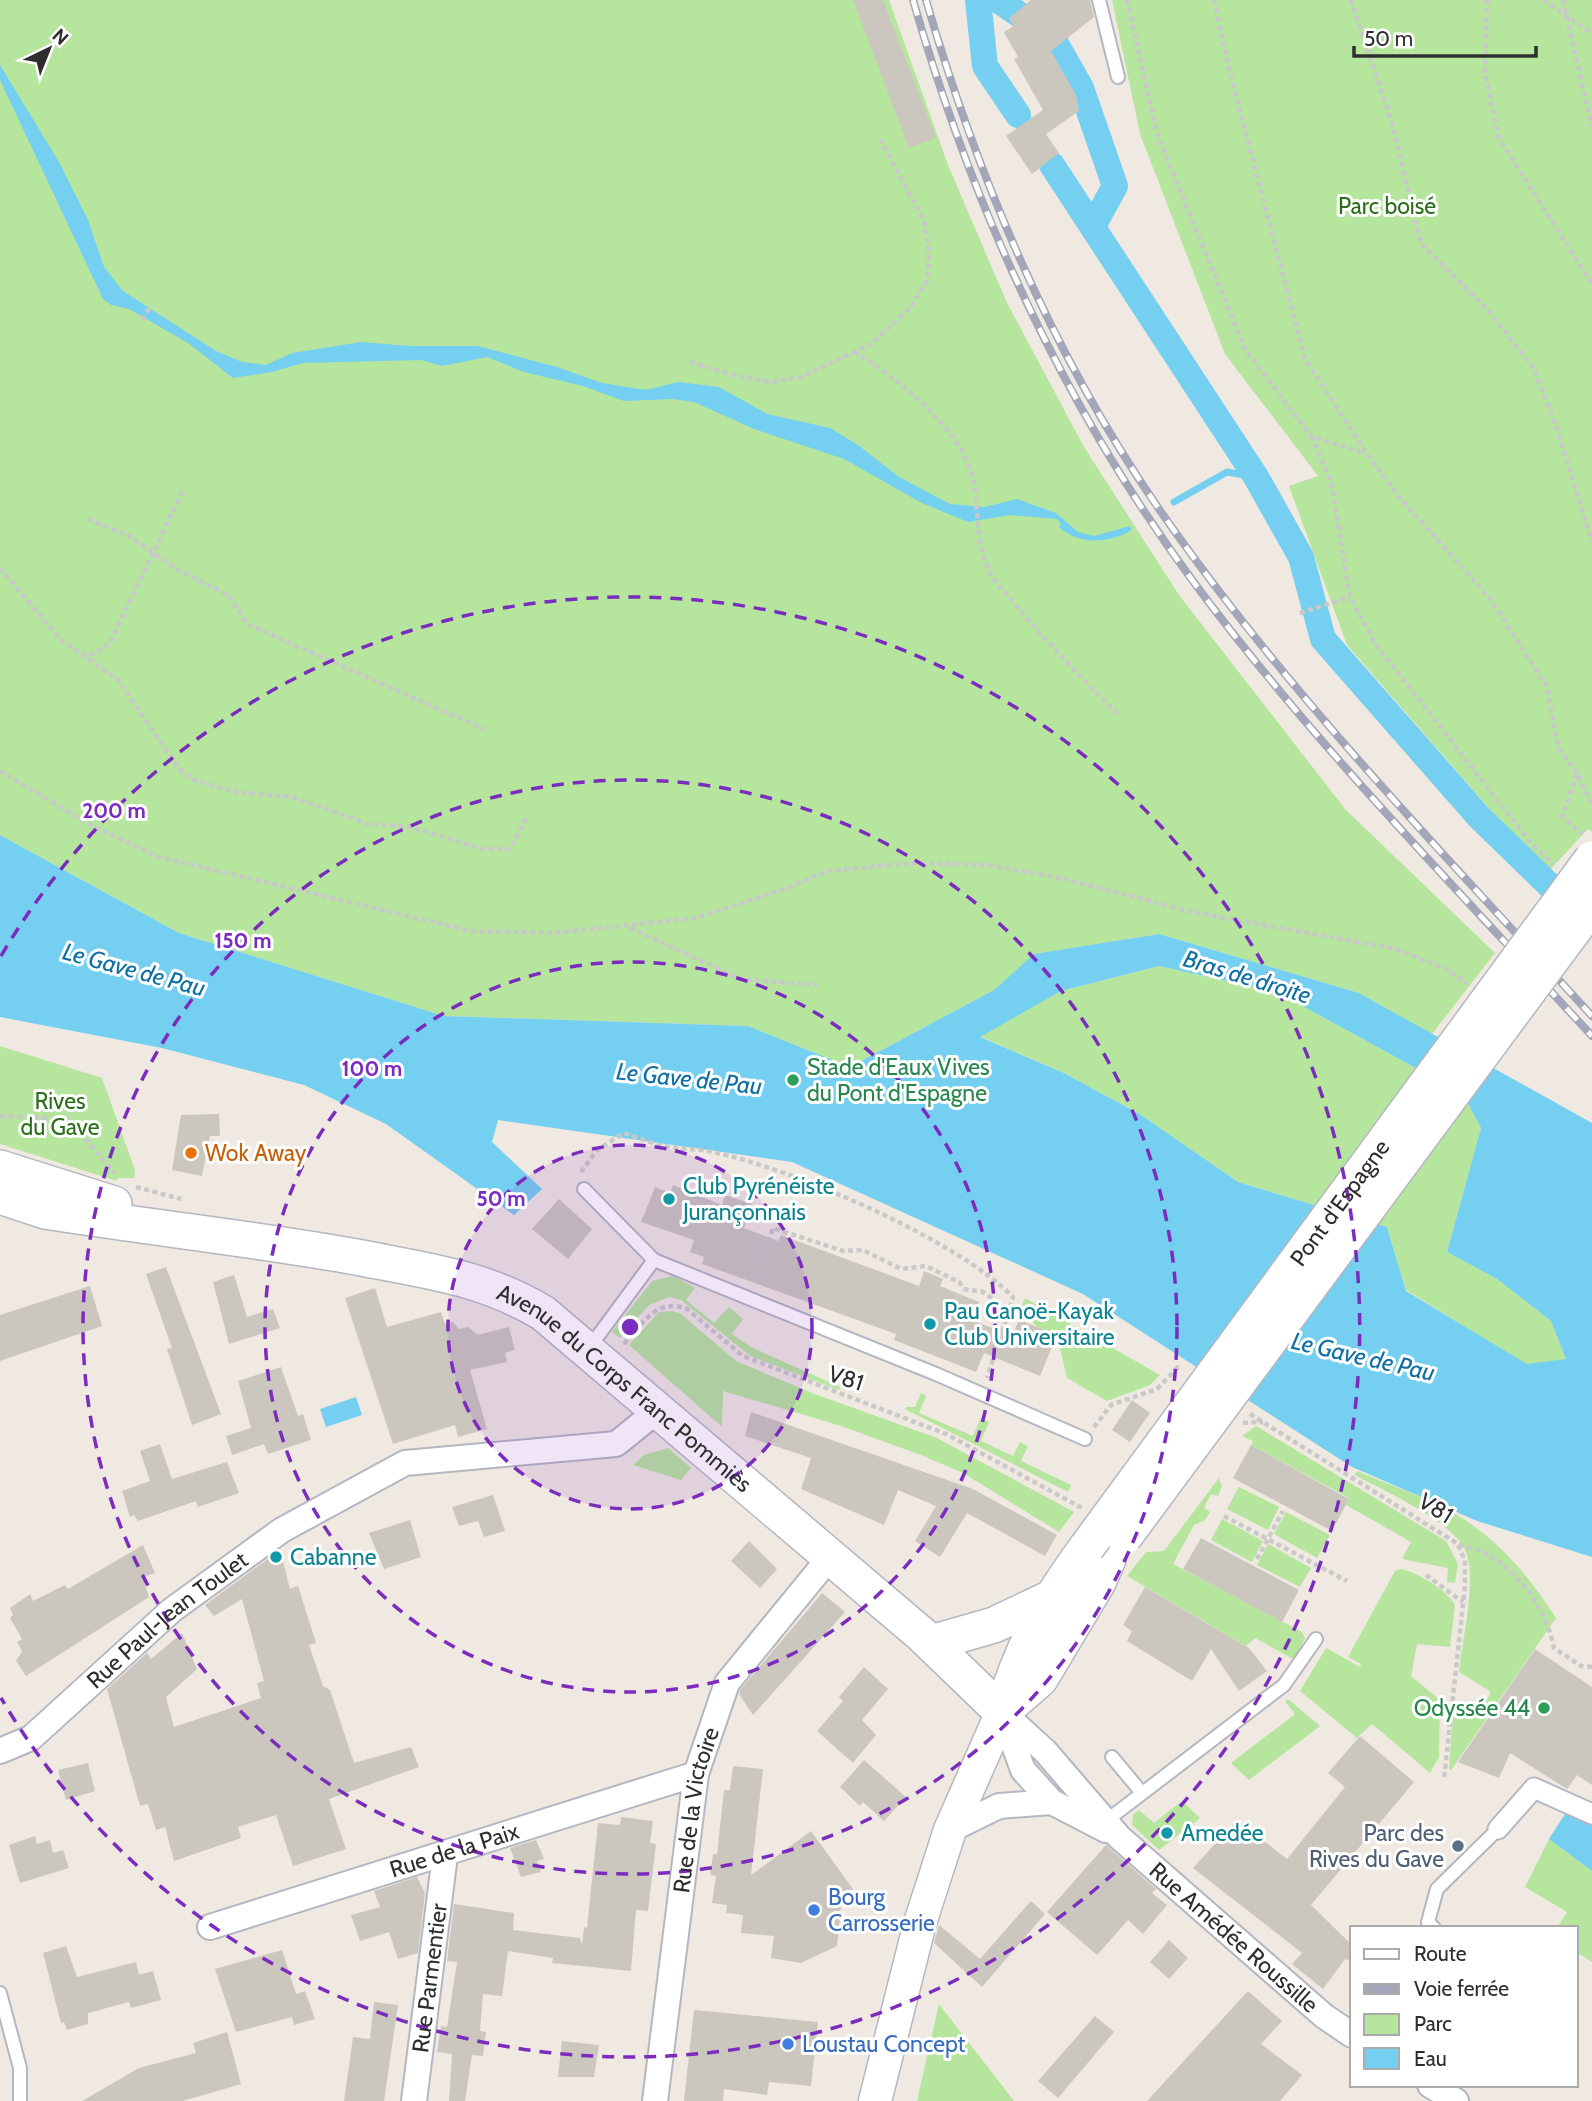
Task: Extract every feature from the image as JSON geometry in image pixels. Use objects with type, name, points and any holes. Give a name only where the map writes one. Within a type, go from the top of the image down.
[{"type":"main road","name":"Pont d'Espagne","points":[[1097,1553],[1592,859]]},
{"type":"main road","name":"Pont d'Espagne","points":[[1097,1553],[1592,905]]},
{"type":"main road","name":"Avenue du Corps Franc Pommiès","points":[[2,1177],[45,1211],[328,1252],[470,1279],[510,1294],[603,1351],[657,1411],[931,1643],[1002,1712]]},
{"type":"main road","points":[[931,1643],[994,1625],[1049,1599],[1097,1553]]},
{"type":"main road","points":[[1002,1712],[1040,1679],[1098,1582],[1097,1553]]},
{"type":"main road","points":[[1002,1712],[1017,1664],[1049,1599]]},
{"type":"street","name":"Rue Paul-Jean Toulet","points":[[0,1751],[31,1738],[172,1610],[282,1530],[405,1463],[616,1444],[657,1411]]},
{"type":"street","name":"Rue de la Victoire","points":[[654,2101],[696,1774],[727,1683],[830,1557]]},
{"type":"street","name":"Rue Amédée Roussille","points":[[1002,1712],[1023,1770],[1052,1802],[1113,1829]]},
{"type":"street","name":"Rue Amédée Roussille","points":[[1002,1712],[1045,1751],[1113,1829],[1324,2016],[1350,2034]]},
{"type":"street","points":[[874,2101],[920,1923],[950,1830],[1002,1712]]},
{"type":"street","name":"Rue de la Paix","points":[[210,1927],[696,1774]]},
{"type":"street","points":[[1498,1829],[1534,1788],[1592,1814]]},
{"type":"street","points":[[950,1830],[999,1806],[1052,1802]]},
{"type":"street","name":"Rue Parmentier","points":[[414,2101],[445,1855]]},
{"type":"street","points":[[1433,2087],[1456,2101]]},
{"type":"lane","points":[[1099,0],[1118,77]]},
{"type":"lane","points":[[583,1189],[654,1260],[1085,1439]]},
{"type":"lane","points":[[603,1351],[654,1260]]},
{"type":"lane","points":[[1113,1829],[1142,1794],[1284,1685],[1316,1639]]},
{"type":"lane","points":[[1112,1757],[1142,1794]]},
{"type":"lane","points":[[1432,1926],[1428,1922],[1437,1889],[1498,1829]]},
{"type":"lane","points":[[0,1993],[20,2068],[20,2101]]},
{"type":"path","points":[[1127,0],[1158,137],[1247,351],[1311,436],[1331,481],[1350,597],[1374,642],[1530,842],[1557,868]]},
{"type":"path","points":[[1214,0],[1230,73],[1305,359],[1367,454],[1401,499],[1491,600],[1547,688],[1558,747],[1577,773],[1592,804]]},
{"type":"path","points":[[1350,0],[1393,126],[1421,244],[1487,309],[1534,369],[1557,429],[1592,542]]},
{"type":"path","points":[[1487,0],[1485,73],[1499,138],[1592,284]]},
{"type":"path","points":[[1543,0],[1592,33]]},
{"type":"path","points":[[1563,0],[1592,127]]},
{"type":"path","points":[[690,362],[737,376],[771,382],[801,377],[871,344],[909,309],[927,281],[929,253],[924,221],[880,139]]},
{"type":"path","points":[[142,320],[150,307]]},
{"type":"path","points":[[854,352],[888,371],[941,424],[959,449],[973,480],[981,550],[993,577],[1048,644],[1118,715]]},
{"type":"path","points":[[1311,436],[1367,454]]},
{"type":"path","points":[[80,654],[94,654],[110,643],[184,488]]},
{"type":"path","points":[[88,519],[130,536],[174,568],[228,594],[247,624],[484,729]]},
{"type":"path","points":[[0,568],[53,631],[80,654],[99,664],[125,688],[179,769],[212,787],[293,797],[368,824],[410,827],[482,849],[498,851],[510,849],[528,815]]},
{"type":"path","points":[[1300,613],[1350,597]]},
{"type":"path","points":[[0,771],[94,827],[172,860],[471,930],[554,933],[627,927],[695,918],[779,891],[828,871],[913,863],[987,865],[1065,879],[1192,912],[1396,949],[1448,970]]},
{"type":"path","points":[[1573,827],[1562,816],[1577,773]]},
{"type":"path","points":[[627,927],[741,979],[817,985]]},
{"type":"path","points":[[0,1116],[67,1119],[117,1175]]},
{"type":"path","points":[[583,1189],[579,1177],[586,1162],[597,1150],[624,1133],[667,1147],[713,1152],[790,1175],[896,1222],[954,1253],[1013,1297],[982,1394]]},
{"type":"path","points":[[748,1298],[773,1228],[843,1251],[863,1250],[901,1269],[926,1266],[959,1282],[964,1289],[983,1292],[1009,1311]]},
{"type":"path","name":"V81","points":[[603,1351],[656,1309],[677,1305],[687,1309],[743,1356],[946,1434],[1082,1508]]},
{"type":"path","name":"V81","points":[[1263,1422],[1458,1544],[1465,1561],[1464,1602],[1444,1779]]},
{"type":"path","points":[[1257,1559],[1283,1511]]},
{"type":"path","points":[[1224,1516],[1347,1581]]},
{"type":"path","points":[[1458,1544],[1489,1555],[1517,1577],[1550,1627],[1554,1648],[1581,1666],[1592,1667]]},
{"type":"path","points":[[1426,1575],[1464,1602]]},
{"type":"green space","points":[[0,0],[889,0],[948,165],[1007,303],[1084,447],[1179,595],[1345,809],[1495,953],[1432,1034],[1359,993],[1159,934],[1035,954],[994,990],[850,1067],[748,1026],[444,1016],[179,933],[0,835]]},
{"type":"green space","name":"Parc boisé","points":[[1112,0],[1592,0],[1592,832],[1588,829],[1546,874],[1347,645],[1289,486],[1318,476],[1225,354],[1140,134]]},
{"type":"green space","points":[[1159,966],[1277,992],[1463,1094],[1481,1128],[1447,1252],[1497,1279],[1551,1321],[1567,1359],[1527,1365],[1406,1290],[1387,1227],[1238,1182],[1141,1115],[1064,1073],[979,1036],[1061,991]]},
{"type":"green space","name":"Rives du Gave","points":[[0,1046],[102,1078],[135,1170],[134,1178],[118,1178],[117,1181],[0,1144]]},
{"type":"green space","points":[[673,1276],[695,1288],[686,1300],[714,1323],[729,1307],[743,1319],[732,1334],[751,1347],[840,1387],[839,1390],[750,1356],[681,1300],[669,1297],[649,1305],[620,1338],[612,1332],[652,1281]]},
{"type":"green space","points":[[1025,1298],[1160,1375],[1150,1385],[1107,1401],[1067,1378],[1057,1335],[1037,1327],[1021,1309]]},
{"type":"green space","points":[[673,1311],[681,1314],[736,1361],[812,1393],[937,1438],[1074,1512],[1059,1532],[963,1473],[921,1455],[841,1426],[723,1391],[722,1427],[629,1345],[659,1312]]},
{"type":"green space","points":[[921,1393],[926,1396],[919,1413],[973,1436],[981,1418],[989,1422],[981,1441],[1013,1456],[1020,1442],[1028,1446],[1021,1461],[1071,1485],[1068,1492],[905,1409],[915,1407]]},
{"type":"green space","points":[[1256,1426],[1446,1541],[1458,1564],[1455,1583],[1447,1582],[1448,1568],[1402,1559],[1411,1542],[1346,1505],[1349,1498],[1251,1445],[1253,1441],[1242,1436]]},
{"type":"green space","points":[[668,1448],[691,1468],[681,1480],[633,1465],[644,1455]]},
{"type":"green space","points":[[1357,1471],[1441,1506],[1479,1530],[1516,1564],[1556,1618],[1451,1770],[1453,1716],[1478,1718],[1491,1692],[1459,1672],[1469,1597],[1467,1555],[1450,1531],[1418,1509],[1355,1475]]},
{"type":"green space","points":[[1219,1478],[1222,1486],[1218,1496],[1211,1494],[1204,1508],[1210,1512],[1205,1520],[1194,1525],[1173,1564],[1302,1632],[1305,1638],[1295,1660],[1255,1638],[1246,1646],[1127,1576],[1146,1552],[1164,1551]]},
{"type":"green space","points":[[1239,1487],[1279,1507],[1268,1530],[1227,1509]]},
{"type":"green space","points":[[1286,1512],[1330,1535],[1317,1558],[1274,1534]]},
{"type":"green space","points":[[1222,1519],[1263,1541],[1252,1562],[1211,1540]]},
{"type":"green space","points":[[1268,1544],[1311,1568],[1300,1587],[1257,1565]]},
{"type":"green space","points":[[1402,1569],[1432,1583],[1455,1605],[1450,1647],[1417,1644],[1411,1676],[1440,1700],[1439,1757],[1430,1773],[1372,1724],[1357,1738],[1300,1691],[1326,1648],[1360,1667],[1361,1664],[1348,1657],[1395,1571]]},
{"type":"green space","points":[[1288,1699],[1320,1726],[1249,1780],[1231,1763],[1295,1714],[1285,1701]]},
{"type":"green space","points":[[1182,1801],[1200,1818],[1159,1850],[1132,1825],[1133,1815],[1139,1810],[1154,1823]]},
{"type":"green space","points":[[1549,1839],[1592,1871],[1592,1962],[1578,1953],[1578,1926],[1558,1926],[1567,1912],[1525,1887]]},
{"type":"green space","points":[[939,2004],[1014,2101],[917,2101]]},
{"type":"water","points":[[0,65],[59,162],[88,220],[104,267],[123,291],[216,351],[242,362],[266,365],[292,353],[361,342],[409,346],[478,346],[557,367],[602,383],[646,390],[678,382],[719,387],[767,414],[830,428],[858,445],[899,477],[950,504],[985,507],[1017,499],[1056,513],[1078,532],[1094,536],[1130,526],[1132,530],[1105,540],[1085,540],[1059,527],[1061,524],[1057,519],[1010,515],[968,522],[922,503],[844,459],[754,429],[694,402],[672,399],[624,401],[583,386],[524,372],[487,357],[442,366],[421,360],[303,363],[272,372],[233,378],[188,343],[129,309],[111,305],[103,299],[0,80]]},
{"type":"water","points":[[0,835],[179,933],[444,1016],[748,1026],[850,1067],[994,990],[1034,954],[1159,934],[1359,993],[1592,1123],[1592,1557],[1477,1521],[1352,1467],[1083,1294],[792,1162],[498,1120],[492,1142],[542,1189],[514,1215],[386,1124],[304,1085],[162,1048],[0,1017]],"holes":[[[1159,966],[1277,992],[1463,1094],[1481,1128],[1447,1252],[1497,1279],[1551,1321],[1566,1359],[1527,1364],[1406,1291],[1387,1227],[1238,1182],[1141,1115],[1064,1073],[980,1037],[1061,991]]]},
{"type":"water","points":[[356,1397],[362,1415],[326,1427],[320,1409]]},
{"type":"water","points":[[1565,1814],[1592,1825],[1592,1871],[1549,1839]]},
{"type":"building","points":[[853,0],[883,0],[936,138],[909,148]]},
{"type":"building","points":[[1031,0],[1090,0],[1094,17],[1051,51],[1076,95],[1079,111],[1046,134],[1059,153],[1032,174],[1006,136],[1043,110],[1014,59],[1018,57],[1004,32],[1014,26],[1009,18]]},
{"type":"building","name":"Wok Away","points":[[219,1114],[220,1136],[210,1136],[202,1176],[172,1170],[181,1115]]},
{"type":"building","points":[[673,1185],[722,1205],[725,1195],[752,1204],[744,1228],[778,1241],[781,1235],[919,1286],[924,1271],[943,1279],[940,1286],[979,1302],[972,1320],[1012,1336],[1019,1320],[1057,1335],[1040,1376],[984,1353],[976,1372],[894,1340],[896,1334],[702,1264],[704,1257],[690,1252],[694,1240],[641,1222],[655,1187],[670,1193]]},
{"type":"building","points":[[559,1199],[592,1229],[568,1259],[532,1229]]},
{"type":"building","points":[[166,1267],[221,1414],[192,1425],[167,1349],[172,1348],[146,1274]]},
{"type":"building","points":[[234,1275],[247,1317],[273,1309],[280,1328],[229,1344],[213,1282]]},
{"type":"building","points":[[90,1286],[102,1326],[0,1361],[0,1315]]},
{"type":"building","points":[[375,1288],[387,1327],[441,1312],[445,1324],[453,1322],[459,1329],[468,1327],[478,1335],[509,1327],[515,1350],[505,1353],[507,1362],[470,1370],[487,1429],[458,1437],[455,1425],[393,1444],[345,1298]]},
{"type":"building","points":[[281,1367],[298,1416],[303,1414],[311,1440],[268,1454],[264,1444],[232,1455],[226,1436],[251,1428],[238,1381]]},
{"type":"building","name":"Pau Canoë-Kayak Club Universitaire","points":[[1132,1400],[1150,1413],[1130,1442],[1112,1430]]},
{"type":"building","points":[[751,1412],[973,1489],[1057,1535],[1045,1556],[967,1513],[940,1557],[915,1541],[936,1506],[898,1490],[884,1525],[801,1489],[811,1458],[745,1436]]},
{"type":"building","points":[[160,1444],[172,1479],[227,1462],[239,1493],[198,1507],[196,1501],[138,1521],[134,1515],[130,1517],[122,1491],[150,1481],[140,1451]]},
{"type":"building","points":[[1251,1445],[1349,1499],[1332,1531],[1233,1478]]},
{"type":"building","points":[[493,1495],[505,1531],[484,1537],[478,1521],[459,1526],[452,1507]]},
{"type":"building","points":[[410,1520],[421,1557],[384,1569],[369,1533]]},
{"type":"building","points":[[1201,1538],[1299,1590],[1282,1622],[1183,1569]]},
{"type":"building","points":[[749,1541],[777,1569],[760,1588],[731,1561]]},
{"type":"building","points":[[143,1545],[155,1573],[143,1577],[149,1597],[26,1676],[16,1661],[22,1651],[17,1642],[22,1639],[10,1618],[13,1615],[10,1608],[30,1594],[33,1601],[65,1585],[68,1589]]},
{"type":"building","points":[[280,1550],[290,1589],[298,1586],[316,1643],[309,1645],[323,1686],[330,1690],[354,1763],[411,1747],[419,1767],[329,1799],[346,1849],[293,1866],[276,1815],[238,1827],[241,1838],[174,1861],[165,1827],[156,1830],[148,1804],[140,1806],[107,1689],[147,1653],[151,1659],[182,1633],[197,1669],[166,1697],[174,1727],[261,1698],[257,1683],[264,1681],[242,1599],[214,1616],[205,1605]]},
{"type":"building","points":[[1145,1587],[1249,1648],[1267,1671],[1239,1691],[1211,1649],[1192,1681],[1127,1641],[1132,1631],[1123,1625]]},
{"type":"building","points":[[822,1593],[845,1612],[753,1715],[739,1694],[740,1690]]},
{"type":"building","name":"Odyssée 44","points":[[1535,1649],[1592,1687],[1592,1785],[1577,1775],[1567,1789],[1510,1753],[1499,1778],[1458,1762]]},
{"type":"building","points":[[864,1667],[888,1689],[862,1720],[876,1735],[853,1763],[817,1731],[843,1701],[839,1697]]},
{"type":"building","points":[[1360,1736],[1414,1782],[1311,1905],[1350,1943],[1350,1961],[1345,1959],[1323,1989],[1292,1964],[1302,1953],[1193,1868],[1237,1820],[1287,1859],[1345,1787],[1328,1773]]},
{"type":"building","points":[[864,1760],[906,1797],[884,1821],[863,1802],[860,1806],[840,1787]]},
{"type":"building","points":[[88,1763],[95,1791],[66,1800],[58,1770]]},
{"type":"building","points":[[733,1766],[763,1769],[751,1875],[811,1831],[853,1889],[842,1898],[837,1946],[801,1963],[771,1958],[774,1936],[741,1933],[743,1915],[726,1913],[727,1905],[712,1903],[716,1876],[710,1875],[713,1854],[717,1854],[724,1790],[730,1790]]},
{"type":"building","points":[[621,1817],[653,1821],[650,1843],[656,1844],[648,1911],[636,1910],[631,1971],[552,1963],[553,1958],[508,1951],[502,1996],[483,1994],[480,2031],[486,2032],[483,2056],[472,2055],[465,2101],[449,2101],[452,2054],[437,2052],[441,2026],[447,2027],[457,1962],[447,1961],[454,1904],[514,1913],[513,1930],[580,1938],[582,1945],[584,1927],[587,1928],[598,1823],[620,1825]]},
{"type":"building","points":[[35,1836],[37,1844],[50,1840],[53,1853],[63,1850],[69,1868],[20,1883],[9,1845]]},
{"type":"building","points":[[536,1840],[544,1859],[537,1861],[541,1872],[521,1877],[510,1848]]},
{"type":"building","points":[[1106,1845],[1156,1889],[1152,1893],[1167,1905],[1143,1934],[1128,1920],[1097,1955],[1047,1912]]},
{"type":"building","points":[[417,1877],[425,1893],[418,1953],[398,1959],[389,1932],[360,1941],[351,1915],[380,1907],[374,1891]]},
{"type":"building","points":[[1031,1901],[1045,1914],[982,1987],[934,1943],[939,1925],[980,1959]]},
{"type":"building","points":[[1169,1940],[1188,1958],[1169,1979],[1150,1962]]},
{"type":"building","points":[[66,1946],[77,1977],[136,1962],[139,1975],[153,1971],[161,2000],[131,2008],[129,2002],[88,2013],[88,2024],[67,2030],[64,2022],[61,2023],[43,1953]]},
{"type":"building","points":[[282,1950],[296,1994],[305,1991],[315,2019],[294,2025],[292,2017],[236,2032],[215,1969]]},
{"type":"building","points":[[1248,1991],[1282,2021],[1261,2044],[1302,2075],[1280,2101],[1147,2101]]},
{"type":"building","points":[[374,2002],[398,2005],[384,2101],[344,2101],[353,2037],[370,2039]]},
{"type":"building","points":[[694,2010],[818,2022],[811,2086],[769,2082],[767,2095],[724,2089],[723,2101],[684,2101]]},
{"type":"building","points":[[1095,2016],[1114,2032],[1058,2098],[1038,2081]]},
{"type":"building","points":[[227,2032],[241,2084],[183,2101],[82,2101],[139,2068],[196,2053],[193,2043]]},
{"type":"building","points":[[562,2041],[599,2045],[594,2077],[558,2077]]},
{"type":"waterway","points":[[978,0],[985,66],[1018,115]]},
{"type":"waterway","points":[[998,0],[1052,37],[1081,88],[1115,186],[1093,226]]},
{"type":"waterway","points":[[1052,165],[1256,477],[1301,557],[1323,639],[1479,817],[1576,911]]},
{"type":"waterway","points":[[1174,502],[1227,472],[1256,477]]},
{"type":"railway","points":[[913,0],[965,157],[1030,309],[1108,455],[1153,524],[1201,592],[1293,707],[1391,818],[1592,1036]]},
{"type":"railway","points":[[926,0],[969,133],[1022,264],[1085,390],[1159,509],[1208,577],[1312,707],[1592,1016]]},
{"type":"place","name":"Stade d'Eaux Vives du Pont d'Espagne","points":[[793,1080]]},
{"type":"place","name":"Wok Away","points":[[191,1153]]},
{"type":"place","name":"Club Pyrénéiste Jurançonnais","points":[[669,1199]]},
{"type":"place","name":"Pau Canoë-Kayak Club Universitaire","points":[[930,1324]]},
{"type":"place","name":"Cabanne","points":[[276,1557]]},
{"type":"place","name":"Odyssée 44","points":[[1544,1708]]},
{"type":"place","name":"Amedée","points":[[1167,1833]]},
{"type":"place","name":"Parc des Rives du Gave","points":[[1458,1846]]},
{"type":"place","name":"Bourg Carrosserie","points":[[814,1910]]},
{"type":"place","name":"Loustau Concept","points":[[788,2044]]},
{"type":"water label","name":"Le Gave de Pau","points":[[134,970]]},
{"type":"water label","name":"Bras de droite","points":[[1247,977]]},
{"type":"water label","name":"Le Gave de Pau","points":[[689,1079]]},
{"type":"water label","name":"Le Gave de Pau","points":[[1363,1357]]}]
